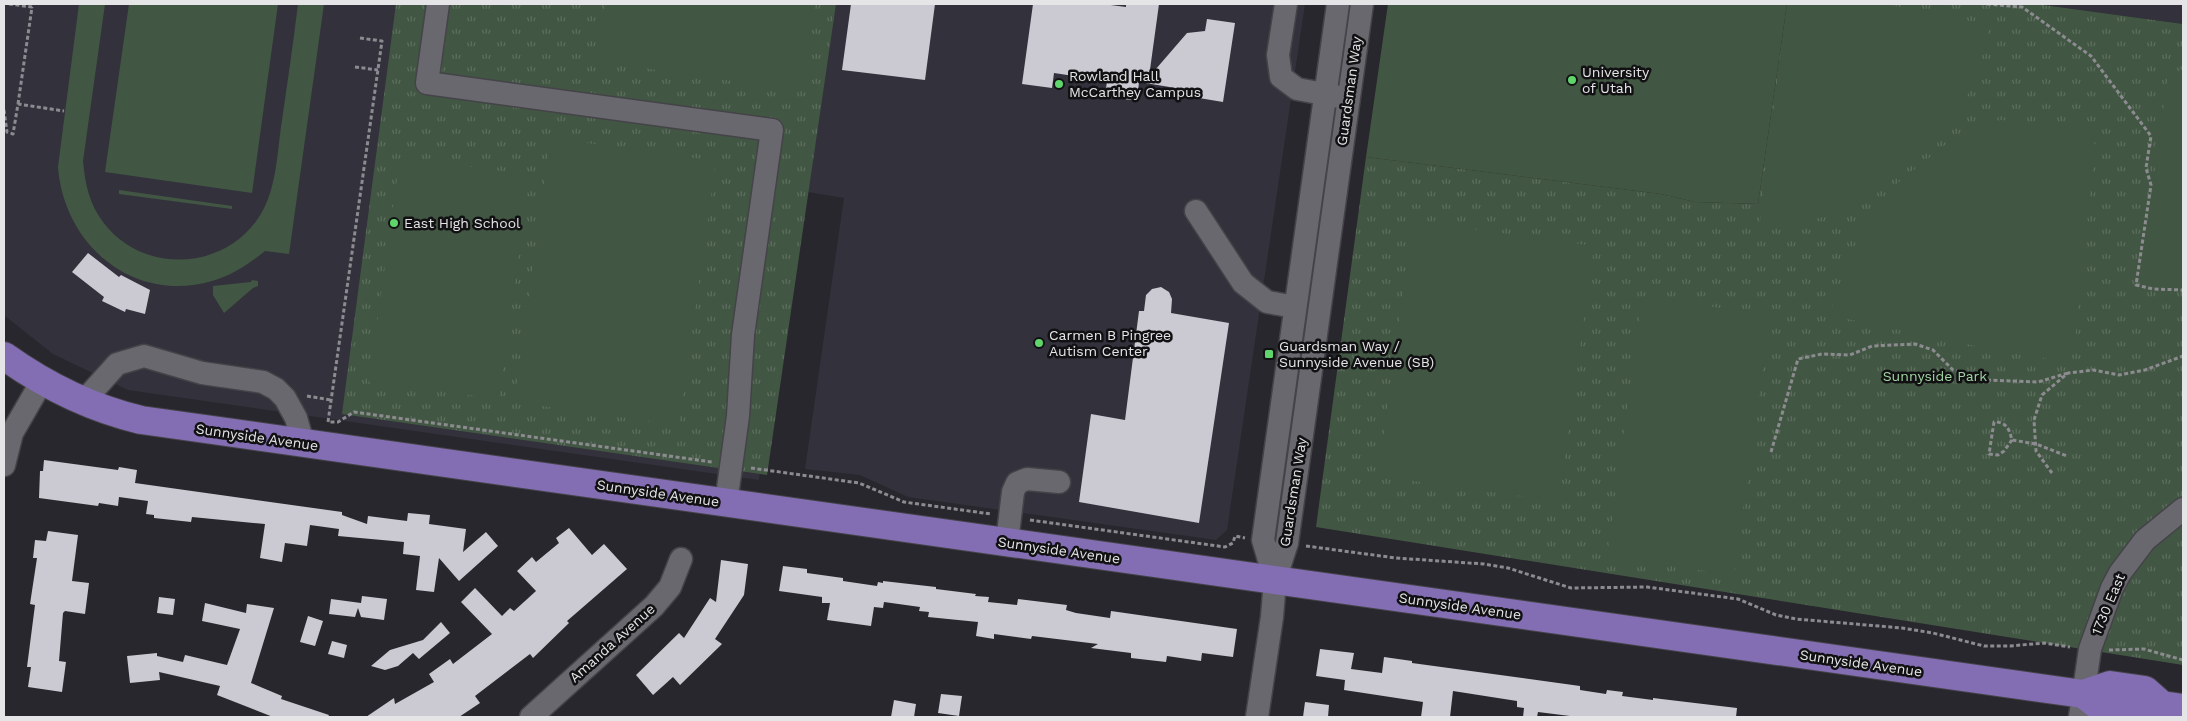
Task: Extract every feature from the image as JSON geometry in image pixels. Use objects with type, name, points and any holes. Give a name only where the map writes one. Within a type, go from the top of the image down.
[{"type":"main road","name":"Sunnyside Avenue","points":[[4,356],[42,382],[82,402],[141,420],[1274,580],[2081,706],[2110,685],[2145,690],[2172,706]]},
{"type":"street","points":[[438,4],[427,83],[772,130],[743,335],[738,416],[726,503]]},
{"type":"street","points":[[1286,4],[1278,55],[1281,77],[1297,89],[1325,95],[1349,97]]},
{"type":"street","name":"Guardsman Way","points":[[1274,580],[1263,540],[1338,4]]},
{"type":"street","name":"Guardsman Way","points":[[1274,580],[1287,543],[1362,4]]},
{"type":"street","points":[[1196,210],[1243,283],[1267,302],[1295,307]]},
{"type":"street","points":[[82,402],[117,364],[144,356],[202,373],[262,382],[276,389],[285,398],[296,418],[303,443]]},
{"type":"street","points":[[4,465],[12,433],[42,382]]},
{"type":"street","points":[[1007,542],[1013,492],[1017,483],[1027,479],[1059,482]]},
{"type":"street","name":"1730 East","points":[[2081,706],[2090,649],[2112,588],[2120,572],[2145,540],[2183,509]]},
{"type":"street","name":"Amanda Avenue","points":[[531,717],[654,606],[670,587],[681,559]]},
{"type":"street","points":[[1257,717],[1272,617],[1274,580]]},
{"type":"path","points":[[4,110],[7,132],[13,134],[33,6],[9,4]]},
{"type":"path","points":[[1987,4],[2022,7],[2091,56],[2151,136],[2146,168],[2152,184],[2136,285],[2153,289],[2183,290]]},
{"type":"path","points":[[360,38],[382,41],[328,422],[338,422],[354,412],[715,463]]},
{"type":"path","points":[[355,67],[378,70]]},
{"type":"path","points":[[18,104],[64,111]]},
{"type":"path","points":[[1771,452],[1798,359],[1822,354],[1850,354],[1872,346],[1915,344],[1933,350],[1953,370],[1984,380],[2038,382],[2068,373],[2093,370],[2119,375],[2145,370],[2183,356]]},
{"type":"path","points":[[2052,473],[2036,451],[2034,420],[2042,395],[2068,373]]},
{"type":"path","points":[[305,396],[331,400]]},
{"type":"path","points":[[1994,422],[2001,422],[2008,427],[2012,440],[2004,451],[1998,455],[1989,454],[1994,422]]},
{"type":"path","points":[[2012,440],[2036,444],[2067,456]]},
{"type":"path","points":[[747,467],[804,475]]},
{"type":"path","points":[[1235,536],[1246,538]]},
{"type":"path","points":[[1306,546],[1396,558],[1484,564],[1508,568],[1571,588],[1647,587],[1738,599],[1776,615],[1796,619],[1902,628],[1984,646],[2044,643],[2072,647]]},
{"type":"path","points":[[2105,651],[2144,649],[2183,660]]},
{"type":"shaded area","name":"East High School","points":[[4,4],[397,4],[794,131],[759,480],[128,390],[53,354],[5,316],[4,319]]},
{"type":"shaded area","name":"Carmen B Pingree Autism Center","points":[[835,4],[1305,4],[1227,530],[1216,540],[908,497],[860,475],[805,469],[844,198],[808,192]]},
{"type":"shaded area","points":[[2036,4],[2183,4],[2183,24]]},
{"type":"green space","points":[[79,4],[105,4],[83,161],[91,201],[103,222],[120,239],[140,252],[162,258],[185,259],[208,255],[229,246],[247,232],[262,212],[267,202],[275,171],[298,4],[324,4],[289,254],[265,251],[247,265],[227,276],[212,281],[183,286],[155,284],[130,276],[108,262],[89,243],[73,221],[63,195],[58,167]]},
{"type":"green space","points":[[129,4],[278,4],[252,193],[105,172]]},
{"type":"green space","points":[[396,4],[836,4],[767,475],[342,414]]},
{"type":"green space","points":[[606,4],[815,4],[803,91],[595,61]]},
{"type":"green space","name":"University of Utah","points":[[1388,4],[1787,4],[1758,204],[1695,202],[1661,194],[1366,157]]},
{"type":"green space","name":"Sunnyside Park","points":[[1787,4],[2036,4],[2183,24],[2183,665],[1316,527],[1366,157],[1661,194],[1695,202],[1758,204]]},
{"type":"green space","points":[[1788,4],[1886,4],[1989,25],[1988,39],[1958,121],[1872,197],[1833,214],[1797,224],[1760,223]]},
{"type":"green space","points":[[2183,69],[2182,287],[2139,282],[2168,76]]},
{"type":"green space","points":[[2001,120],[2087,129],[2095,145],[2074,350],[2061,361],[1960,343],[1829,315],[1865,218],[1901,180],[1969,126]]},
{"type":"green space","points":[[551,138],[716,161],[679,425],[514,402]]},
{"type":"green space","points":[[400,157],[530,175],[499,399],[369,382]]},
{"type":"green space","points":[[119,190],[232,206],[232,209],[119,194]]},
{"type":"green space","points":[[1413,221],[1594,246],[1559,501],[1378,476]]},
{"type":"green space","points":[[252,280],[258,281],[258,286],[253,288],[224,313],[213,295],[213,286],[251,282]]},
{"type":"green space","points":[[1642,297],[1770,315],[1734,575],[1607,557]]},
{"type":"building","points":[[851,4],[935,4],[925,80],[842,70]]},
{"type":"building","points":[[1033,4],[1103,4],[1126,7],[1126,4],[1159,4],[1149,77],[1187,33],[1205,31],[1207,19],[1235,23],[1223,102],[1199,98],[1200,92],[1139,82],[1137,101],[1105,96],[1107,81],[1054,73],[1052,88],[1022,84]]},
{"type":"building","points":[[88,253],[119,277],[121,275],[150,290],[145,314],[126,309],[125,312],[102,301],[104,297],[72,272]]},
{"type":"building","points":[[1161,287],[1169,292],[1172,299],[1171,313],[1229,323],[1199,523],[1079,502],[1091,414],[1125,420],[1139,311],[1144,311],[1146,295],[1152,289]]},
{"type":"building","points":[[44,460],[118,470],[119,467],[137,470],[135,483],[342,512],[342,515],[367,524],[368,516],[407,521],[408,513],[430,515],[429,524],[466,529],[463,552],[486,532],[498,546],[459,581],[439,558],[434,592],[416,590],[420,556],[403,554],[404,542],[338,536],[339,529],[310,525],[307,546],[285,543],[282,562],[260,558],[265,524],[192,517],[191,522],[154,518],[154,515],[146,514],[148,501],[119,497],[118,506],[99,503],[98,506],[39,498],[40,471],[43,471]]},
{"type":"building","points":[[569,528],[592,555],[604,544],[627,569],[567,621],[569,623],[533,658],[530,654],[475,696],[480,703],[459,717],[366,717],[394,698],[395,704],[434,682],[429,674],[450,659],[453,664],[492,634],[461,602],[475,588],[502,616],[510,608],[514,611],[536,591],[517,571],[532,557],[536,562],[559,543],[556,538]]},
{"type":"building","points":[[48,531],[78,535],[72,581],[89,583],[85,614],[65,611],[63,613],[59,661],[66,662],[62,692],[28,687],[31,667],[27,667],[35,605],[30,604],[37,558],[33,558],[35,540],[46,541]]},
{"type":"building","points":[[721,560],[748,564],[744,595],[715,639],[722,644],[680,685],[673,677],[653,695],[636,675],[679,633],[684,638],[710,598],[716,602]]},
{"type":"building","points":[[783,566],[807,569],[807,573],[843,578],[843,581],[877,586],[878,582],[883,583],[883,581],[976,594],[975,596],[989,597],[988,602],[1017,605],[1018,599],[1067,605],[1066,610],[1110,618],[1111,611],[1237,629],[1233,657],[1202,653],[1201,661],[1167,656],[1166,662],[1131,658],[1131,653],[1091,648],[1098,644],[1032,636],[1031,639],[994,634],[994,639],[976,636],[978,622],[928,617],[929,612],[919,611],[920,607],[884,602],[883,608],[874,607],[871,626],[827,620],[830,603],[822,603],[822,597],[779,591]]},
{"type":"building","points":[[362,596],[387,599],[384,620],[361,617],[358,608],[355,617],[329,614],[331,599],[361,603]]},
{"type":"building","points":[[159,597],[175,599],[173,615],[157,613]]},
{"type":"building","points":[[205,603],[246,613],[247,604],[274,608],[251,683],[282,696],[281,699],[329,715],[328,717],[273,717],[217,695],[220,686],[159,672],[160,680],[130,683],[127,656],[157,653],[157,656],[183,662],[185,655],[227,665],[240,629],[202,621]]},
{"type":"building","points":[[308,616],[323,621],[315,646],[300,642]]},
{"type":"building","points":[[441,622],[450,633],[419,659],[413,653],[398,666],[385,670],[371,666],[390,650],[423,640]]},
{"type":"building","points":[[332,641],[347,645],[344,658],[328,654]]},
{"type":"building","points":[[1320,649],[1354,653],[1351,669],[1382,673],[1384,657],[1412,661],[1412,663],[1580,686],[1580,690],[1606,694],[1607,690],[1623,692],[1622,696],[1737,708],[1736,717],[1578,717],[1538,712],[1537,717],[1523,717],[1524,708],[1517,707],[1517,701],[1453,691],[1450,717],[1421,717],[1423,702],[1344,690],[1345,680],[1316,676]]},
{"type":"building","points":[[941,694],[962,696],[959,716],[938,713]]},
{"type":"building","points":[[894,700],[916,704],[914,717],[891,717]]},
{"type":"building","points":[[1305,702],[1329,705],[1328,717],[1303,717]]},
{"type":"place","name":"University of Utah","points":[[1572,80]]},
{"type":"place","name":"Rowland Hall McCarthey Campus","points":[[1059,84]]},
{"type":"place","name":"East High School","points":[[394,223]]},
{"type":"place","name":"Carmen B Pingree Autism Center","points":[[1039,343]]},
{"type":"place","name":"Guardsman Way / Sunnyside Avenue (SB)","points":[[1269,354]]}]
